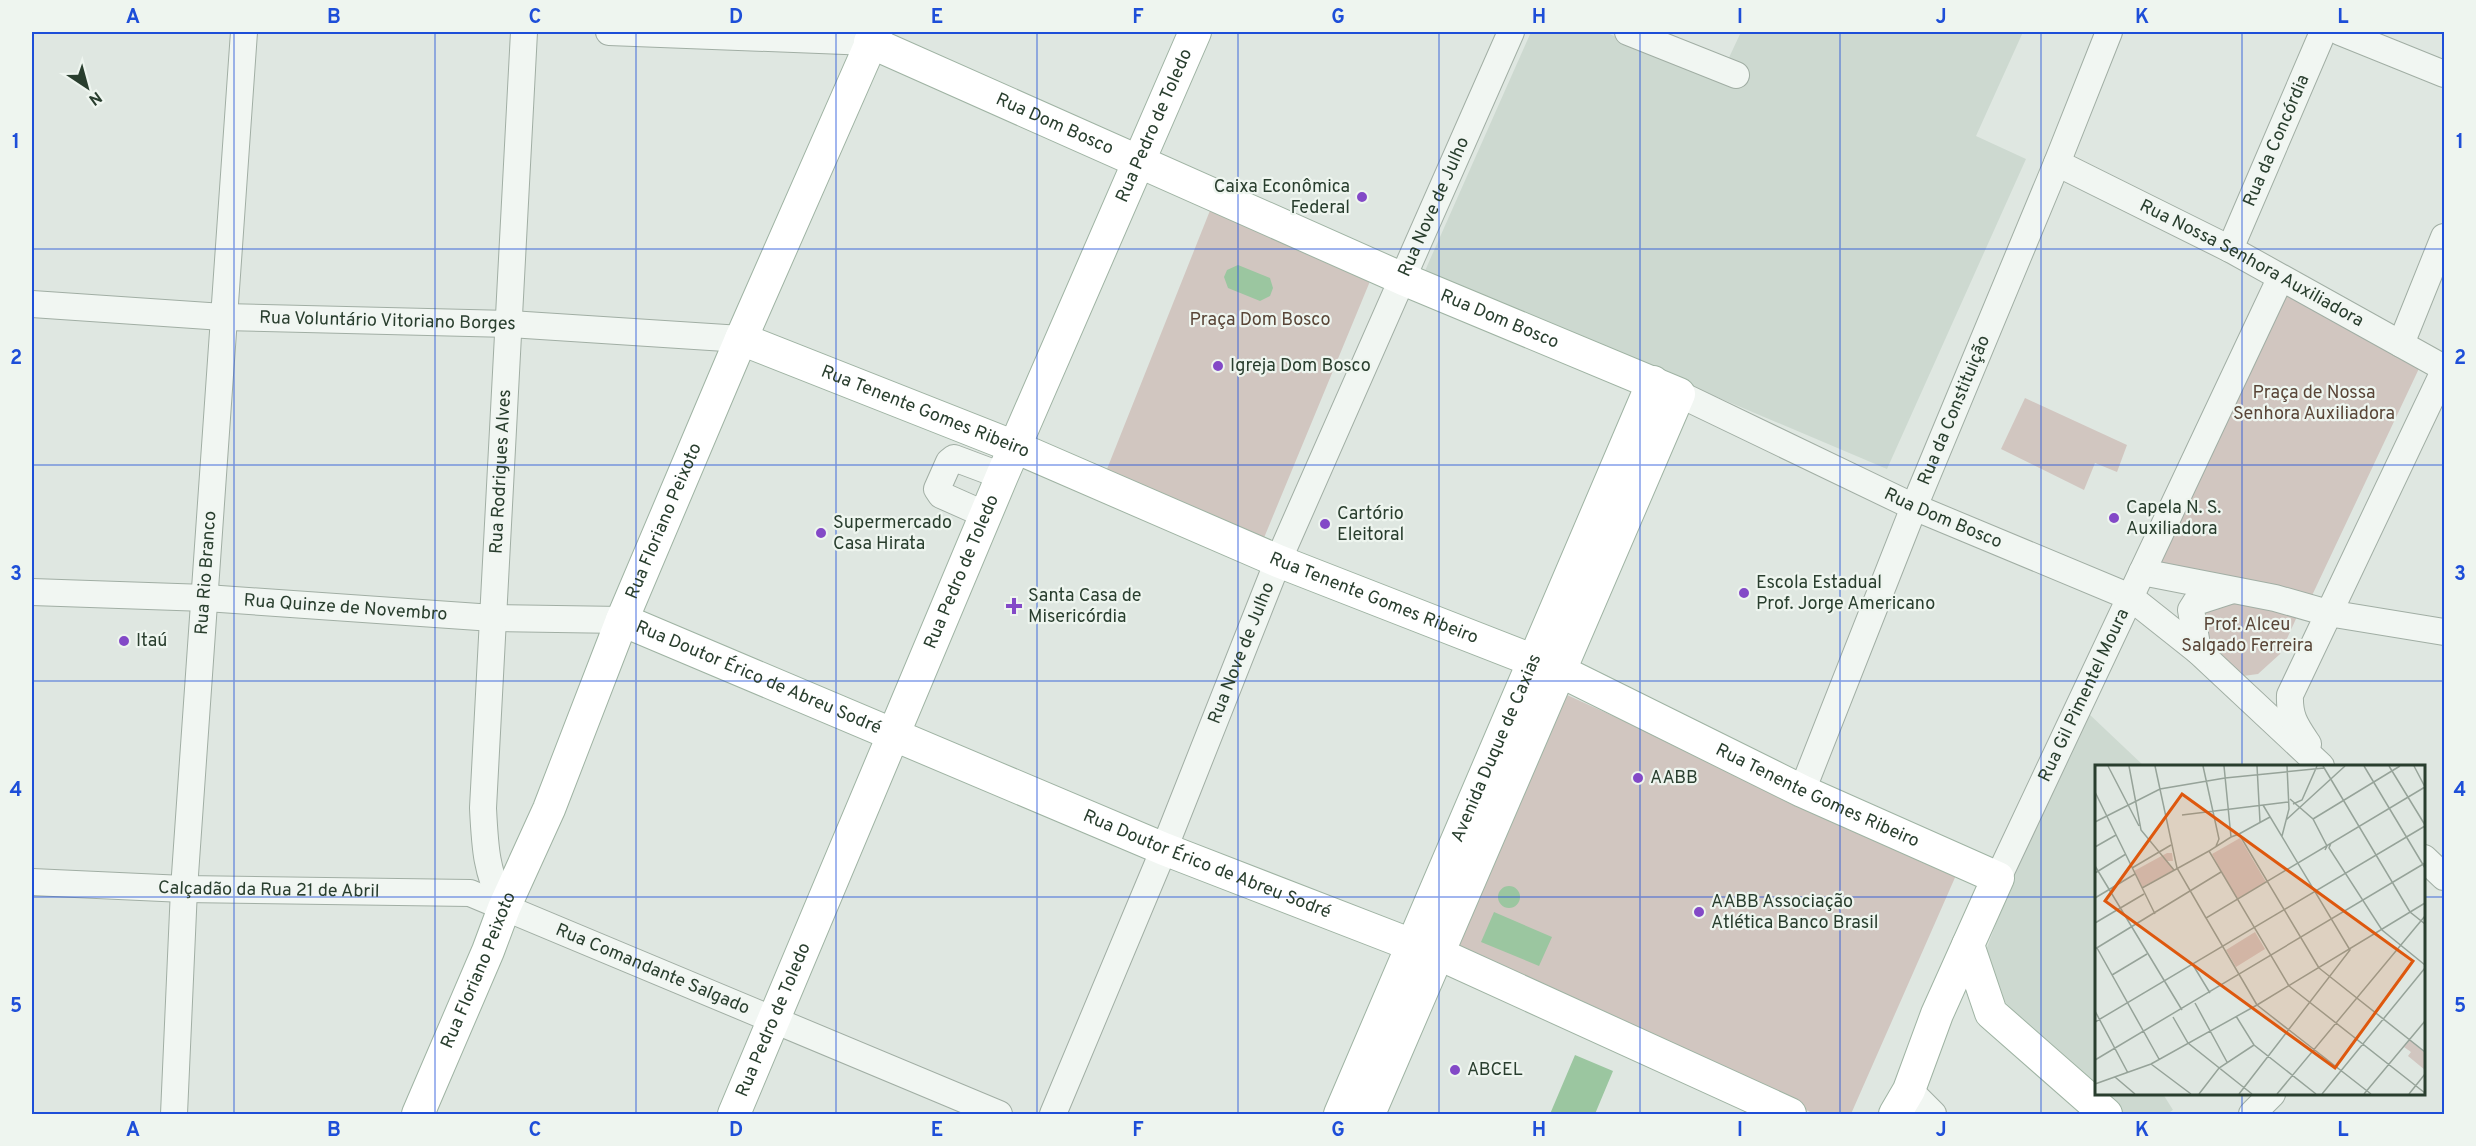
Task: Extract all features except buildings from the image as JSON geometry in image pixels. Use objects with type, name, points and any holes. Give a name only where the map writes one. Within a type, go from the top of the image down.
[{"type":"main road","name":"Rua Pedro de Toledo","points":[[734,1114],[775,1022],[1002,476],[1195,32]]},
{"type":"main road","name":"Rua Dom Bosco","points":[[873,37],[1138,162],[1403,279],[1666,388]]},
{"type":"main road","name":"Rua Floriano Peixoto","points":[[418,1114],[488,951],[504,908],[549,809],[622,620],[741,339],[873,37]]},
{"type":"main road","name":"Rua Tenente Gomes Ribeiro","points":[[741,339],[1015,447],[1278,561],[1546,666],[1802,791],[1998,878]]},
{"type":"main road","name":"Avenida Duque de Caxias","points":[[1369,1114],[1425,950],[1666,388]]},
{"type":"main road","name":"Rua Doutor Érico de Abreu Sodré","points":[[622,620],[1164,849],[1425,950],[1790,1114]]},
{"type":"main road","name":"Rua Gil Pimentel Moura","points":[[1902,1102],[1937,1014],[1998,878]]},
{"type":"main road","points":[[1968,945],[1991,1013],[2106,1114]]},
{"type":"main road","name":"Avenida Duque de Caxias","points":[[1340,1114],[1425,950]]},
{"type":"main road","points":[[1937,1014],[1991,1013]]},
{"type":"street","name":"Rua Rio Branco","points":[[174,1114],[184,889],[244,32]]},
{"type":"street","name":"Rua Rodrigues Alves","points":[[504,908],[492,883],[485,855],[483,808],[524,32]]},
{"type":"street","points":[[609,32],[873,37]]},
{"type":"street","name":"Rua Nove de Julho","points":[[1053,1114],[1164,849],[1278,561],[1511,32]]},
{"type":"street","points":[[1628,32],[1736,75]]},
{"type":"street","name":"Rua da Constituição","points":[[1802,791],[1914,507],[2058,163],[2109,32]]},
{"type":"street","name":"Rua da Concórdia","points":[[2230,249],[2323,32]]},
{"type":"street","points":[[2340,32],[2445,74]]},
{"type":"street","name":"Rua Nossa Senhora Auxiliadora","points":[[2058,163],[2230,249],[2280,279],[2445,369]]},
{"type":"street","points":[[2401,344],[2445,237]]},
{"type":"street","name":"Rua Gil Pimentel Moura","points":[[1998,878],[2280,279]]},
{"type":"street","name":"Rua Voluntário Vitoriano Borges","points":[[32,304],[223,317],[510,324],[741,339]]},
{"type":"street","points":[[2321,765],[2295,724],[2289,710],[2290,695],[2445,369]]},
{"type":"street","name":"Rua Dom Bosco","points":[[1666,388],[1914,507],[2130,597],[2198,651]]},
{"type":"street","points":[[986,515],[941,495],[937,489],[951,459],[1002,476]]},
{"type":"street","points":[[2142,572],[2234,590],[2328,613],[2445,632]]},
{"type":"street","points":[[2234,590],[2196,602],[2191,610],[2198,651],[2321,765]]},
{"type":"street","name":"Rua Quinze de Novembro","points":[[32,592],[206,598],[493,618],[622,620]]},
{"type":"street","points":[[2198,651],[2254,687],[2266,690],[2277,688],[2305,666]]},
{"type":"street","points":[[2425,859],[2445,877]]},
{"type":"street","name":"Calçadão da Rua 21 de Abril","points":[[32,882],[184,889],[470,893],[504,908]]},
{"type":"street","name":"Rua Comandante Salgado","points":[[504,908],[999,1114]]},
{"type":"street","points":[[2252,1114],[2271,1095]]},
{"type":"street","points":[[1902,1102],[1933,1114]]},
{"type":"shaded area","points":[[1531,32],[1605,32],[1718,81],[1741,32],[2023,32],[1976,136],[2026,159],[1887,469],[1424,273]]},
{"type":"shaded area","points":[[1238,265],[1270,278],[1273,288],[1270,296],[1260,301],[1228,288],[1224,277],[1227,270]]},
{"type":"shaded area","points":[[2088,713],[2143,765],[2095,765],[2095,1095],[2164,1095],[2173,1110],[2167,1114],[2110,1114],[2002,999],[1983,958],[2071,725]]},
{"type":"shaded area","points":[[1509,886],[1517,889],[1520,897],[1517,905],[1509,908],[1501,905],[1498,897],[1501,889]]},
{"type":"shaded area","points":[[1494,912],[1552,937],[1539,966],[1481,942]]},
{"type":"shaded area","points":[[1575,1055],[1613,1071],[1595,1114],[1550,1114]]},
{"type":"green space","name":"Praça Dom Bosco","points":[[1213,203],[1373,274],[1261,545],[1103,479]]},
{"type":"green space","name":"Praça de Nossa Senhora Auxiliadora","points":[[2281,284],[2423,360],[2308,604],[2148,568]]},
{"type":"green space","points":[[2025,398],[2127,445],[2117,472],[2095,463],[2084,490],[2001,449]]},
{"type":"green space","name":"Prof. Alceu Salgado Ferreira","points":[[2216,601],[2300,610],[2280,654],[2258,674],[2243,676],[2204,650],[2200,606]]},
{"type":"green space","name":"AABB Associação Atlética Banco Brasil","points":[[1554,689],[1957,873],[1851,1114],[1815,1114],[1441,951]]},
{"type":"place","name":"Caixa Econômica Federal","points":[[1362,197]]},
{"type":"place","name":"Igreja Dom Bosco","points":[[1218,366]]},
{"type":"place","name":"Capela N. S. Auxiliadora","points":[[2114,518]]},
{"type":"place","name":"Cartório Eleitoral","points":[[1325,524]]},
{"type":"place","name":"Supermercado Casa Hirata","points":[[821,533]]},
{"type":"place","name":"Escola Estadual Prof. Jorge Americano","points":[[1744,593]]},
{"type":"place","name":"Santa Casa de Misericórdia","points":[[1014,606]]},
{"type":"place","name":"Itaú","points":[[124,641]]},
{"type":"place","name":"AABB","points":[[1638,778]]},
{"type":"place","name":"AABB Associação Atlética Banco Brasil","points":[[1699,912]]},
{"type":"place","name":"ABCEL","points":[[1455,1070]]}]
